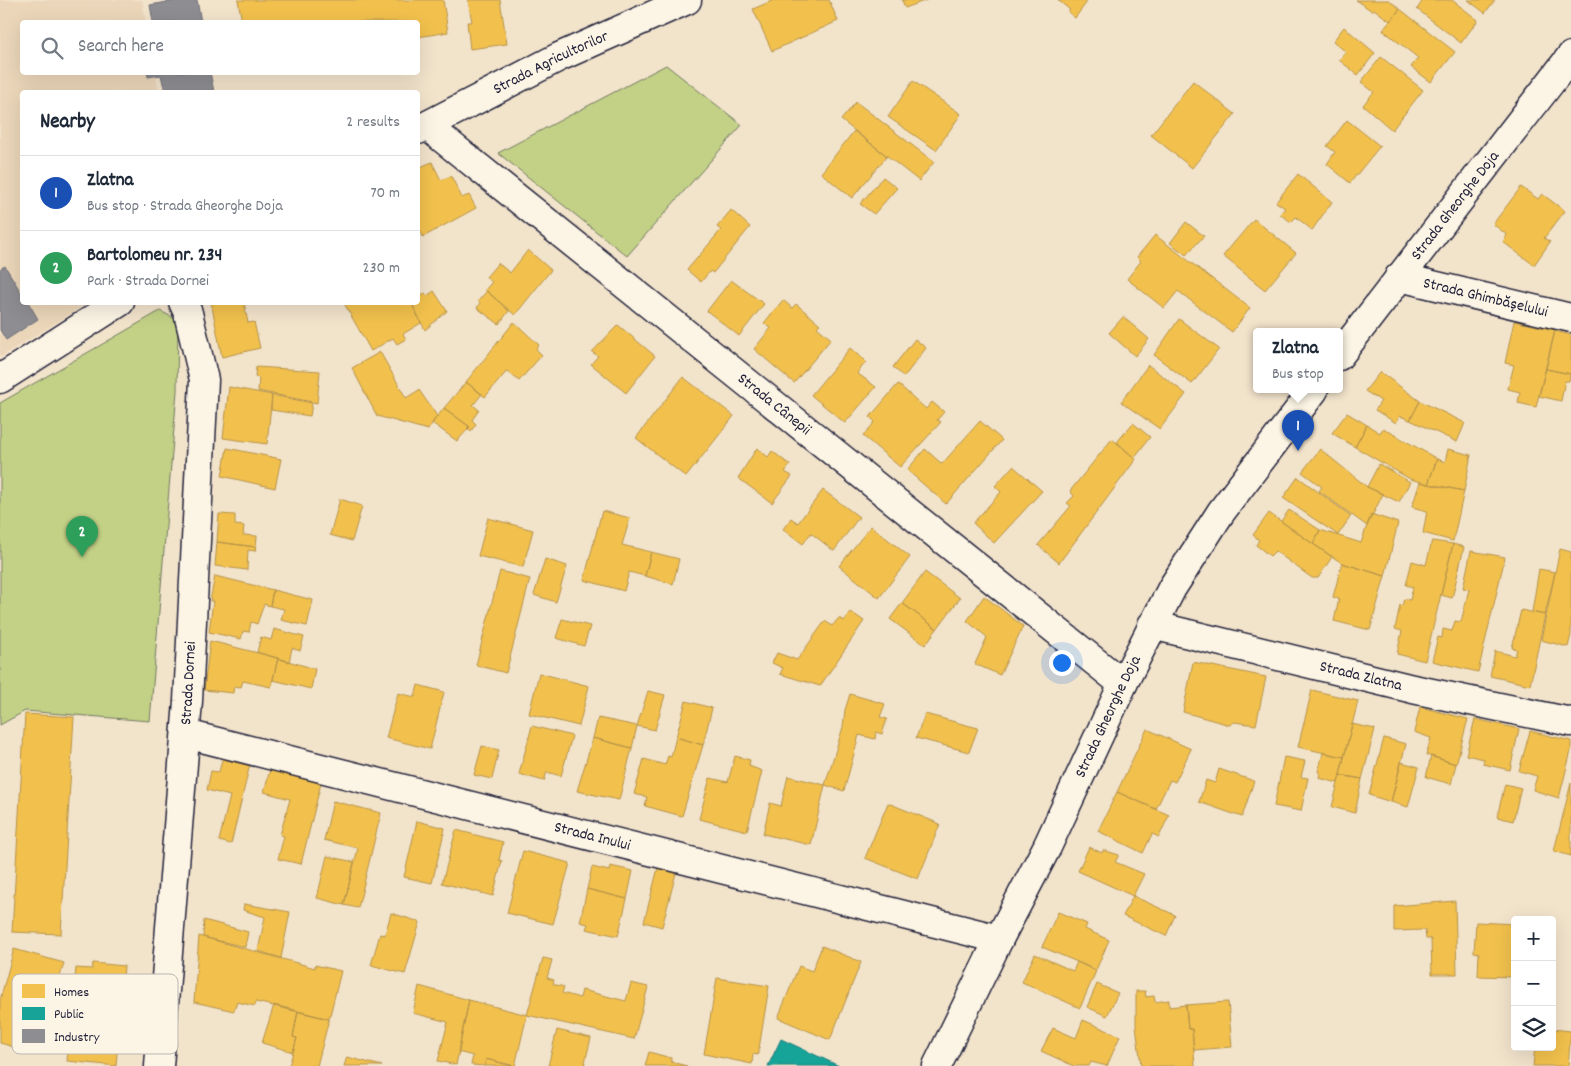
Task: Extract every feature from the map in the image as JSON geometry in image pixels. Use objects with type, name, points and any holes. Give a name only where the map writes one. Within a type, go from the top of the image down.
[{"type":"street","name":"Strada Agricultorilor","points":[[422,128],[559,57],[687,0]]},
{"type":"street","name":"Strada Gheorghe Doja","points":[[1343,351],[1571,56]]},
{"type":"street","name":"Strada Cânepii","points":[[422,128],[1123,684]]},
{"type":"street","name":"Strada Ghimbășelului","points":[[1399,277],[1571,318]]},
{"type":"street","points":[[0,379],[115,305]]},
{"type":"street","name":"Strada Dornei","points":[[166,974],[186,734],[204,380],[184,305]]},
{"type":"street","name":"Strada Gheorghe Doja","points":[[937,1066],[999,939],[1047,847],[1152,625],[1193,553],[1312,393]]},
{"type":"street","name":"Strada Zlatna","points":[[1152,625],[1413,689],[1571,722]]},
{"type":"street","name":"Strada Inului","points":[[186,734],[999,939]]},
{"type":"shaded area","points":[[0,0],[142,0],[146,20],[20,20],[20,75],[155,75],[159,90],[20,90],[20,305],[85,305],[0,357]]},
{"type":"green space","points":[[666,65],[742,125],[627,256],[498,153]]},
{"type":"green space","points":[[160,311],[178,320],[177,391],[150,721],[25,711],[0,725],[0,403]]},
{"type":"building: Homes","points":[[238,0],[443,0],[448,32],[420,37],[420,20],[242,20]]},
{"type":"building: Homes","points":[[468,0],[500,0],[507,44],[470,49],[467,22],[472,22]]},
{"type":"building: Homes","points":[[774,0],[829,0],[838,21],[772,51],[753,9]]},
{"type":"building: Homes","points":[[902,0],[927,0],[905,8]]},
{"type":"building: Homes","points":[[1058,0],[1084,0],[1087,2],[1075,18],[1068,12],[1070,10]]},
{"type":"building: Homes","points":[[1356,0],[1389,0],[1400,9],[1390,21],[1374,9],[1372,11]]},
{"type":"building: Homes","points":[[1420,0],[1452,0],[1478,20],[1461,43],[1417,9],[1422,2]]},
{"type":"building: Homes","points":[[1468,0],[1495,0],[1485,13]]},
{"type":"building: Homes","points":[[1400,9],[1455,52],[1431,82],[1411,67],[1418,58],[1383,30]]},
{"type":"building: Homes","points":[[1344,27],[1375,53],[1358,75],[1339,60],[1346,52],[1333,41]]},
{"type":"building: Homes","points":[[1381,57],[1423,90],[1392,130],[1363,105],[1374,92],[1361,82]]},
{"type":"building: Homes","points":[[913,81],[961,114],[936,150],[888,117]]},
{"type":"building: Homes","points":[[1193,81],[1235,114],[1192,168],[1151,135]]},
{"type":"building: Homes","points":[[856,102],[934,162],[919,181],[841,120]]},
{"type":"building: Homes","points":[[1347,120],[1380,146],[1350,183],[1327,164],[1335,152],[1327,146]]},
{"type":"building: Homes","points":[[854,131],[887,156],[852,198],[821,173]]},
{"type":"building: Homes","points":[[432,162],[441,180],[451,176],[462,198],[469,195],[476,208],[423,237],[420,230],[420,167]]},
{"type":"building: Homes","points":[[1298,174],[1332,202],[1312,230],[1296,217],[1291,222],[1280,214],[1285,208],[1276,202]]},
{"type":"building: Homes","points":[[883,177],[897,188],[874,214],[860,204]]},
{"type":"building: Homes","points":[[1521,187],[1538,199],[1542,194],[1565,211],[1544,238],[1550,242],[1534,265],[1503,242],[1507,235],[1493,224]]},
{"type":"building: Homes","points":[[731,210],[750,227],[713,273],[710,271],[701,282],[687,270],[721,230],[717,227]]},
{"type":"building: Homes","points":[[1254,219],[1296,253],[1265,290],[1223,256]]},
{"type":"building: Homes","points":[[1186,222],[1204,236],[1186,255],[1170,243]]},
{"type":"building: Homes","points":[[1155,235],[1250,308],[1232,332],[1178,291],[1164,308],[1127,279],[1141,261],[1137,257]]},
{"type":"building: Homes","points":[[528,250],[551,270],[515,315],[485,290],[492,282],[486,277],[498,263],[510,273]]},
{"type":"building: Homes","points":[[731,280],[764,304],[739,336],[707,311]]},
{"type":"building: Homes","points":[[434,291],[447,311],[425,330],[412,305],[420,305],[420,296],[425,293],[427,296]]},
{"type":"building: Homes","points":[[487,291],[509,311],[499,324],[477,308],[480,303],[478,301]]},
{"type":"building: Homes","points":[[783,300],[792,308],[796,304],[820,324],[817,327],[831,339],[794,383],[754,349],[771,328],[764,323]]},
{"type":"building: Homes","points":[[212,305],[245,305],[248,323],[254,322],[260,348],[222,357]]},
{"type":"building: Homes","points":[[345,305],[412,305],[421,323],[403,334],[406,339],[397,344],[393,338],[371,351]]},
{"type":"building: Homes","points":[[1123,317],[1149,339],[1135,356],[1109,333]]},
{"type":"building: Homes","points":[[1179,319],[1219,349],[1192,384],[1154,355]]},
{"type":"building: Homes","points":[[1514,321],[1555,330],[1536,407],[1518,403],[1520,392],[1508,389],[1514,365],[1505,363]]},
{"type":"building: Homes","points":[[514,322],[539,345],[536,349],[542,355],[519,381],[507,371],[485,397],[466,382]]},
{"type":"building: Homes","points":[[618,325],[655,356],[626,393],[591,364],[598,356],[592,352]]},
{"type":"building: Homes","points":[[1555,331],[1571,335],[1571,374],[1546,369]]},
{"type":"building: Homes","points":[[915,339],[926,348],[904,377],[893,367]]},
{"type":"building: Homes","points":[[850,348],[866,362],[857,373],[876,387],[845,423],[811,395]]},
{"type":"building: Homes","points":[[380,352],[406,398],[419,390],[437,416],[428,430],[377,416],[352,368]]},
{"type":"building: Homes","points":[[1148,365],[1186,394],[1160,429],[1121,402]]},
{"type":"building: Homes","points":[[256,367],[320,371],[317,403],[258,391],[259,378],[255,377]]},
{"type":"building: Homes","points":[[1546,369],[1570,374],[1569,381],[1565,381],[1561,401],[1539,396]]},
{"type":"building: Homes","points":[[1380,372],[1420,401],[1410,420],[1400,416],[1396,423],[1375,410],[1381,401],[1365,391]]},
{"type":"building: Homes","points":[[683,377],[734,416],[686,477],[636,438]]},
{"type":"building: Homes","points":[[466,382],[482,394],[473,405],[479,410],[472,420],[476,424],[471,431],[467,428],[470,427],[444,408]]},
{"type":"building: Homes","points":[[898,384],[926,409],[932,402],[944,412],[937,420],[941,422],[900,467],[863,436],[875,422],[870,417]]},
{"type":"building: Homes","points":[[229,387],[272,395],[267,444],[223,438]]},
{"type":"building: Homes","points":[[272,395],[312,403],[310,416],[271,410]]},
{"type":"building: Homes","points":[[1420,401],[1465,423],[1457,442],[1410,420]]},
{"type":"building: Homes","points":[[444,408],[470,427],[457,441],[432,423]]},
{"type":"building: Homes","points":[[1347,413],[1367,425],[1355,447],[1332,433]]},
{"type":"building: Homes","points":[[980,421],[1002,440],[946,504],[907,470],[925,449],[942,464]]},
{"type":"building: Homes","points":[[1133,423],[1150,437],[1134,458],[1117,442]]},
{"type":"building: Homes","points":[[1367,425],[1380,433],[1383,428],[1437,459],[1428,484],[1410,479],[1355,447]]},
{"type":"building: Homes","points":[[1112,439],[1136,459],[1059,563],[1038,545],[1071,506],[1067,503],[1074,496],[1070,491]]},
{"type":"building: Homes","points":[[227,448],[281,459],[275,488],[222,476]]},
{"type":"building: Homes","points":[[757,448],[768,457],[772,451],[790,465],[785,472],[792,476],[772,503],[738,478]]},
{"type":"building: Homes","points":[[1320,449],[1367,487],[1383,494],[1367,526],[1319,491],[1322,487],[1302,472]]},
{"type":"building: Homes","points":[[1448,449],[1471,455],[1464,491],[1428,484],[1437,459],[1445,462]]},
{"type":"building: Homes","points":[[1379,464],[1410,482],[1399,502],[1367,487]]},
{"type":"building: Homes","points":[[1013,466],[1042,491],[994,543],[973,523],[1001,492],[995,486]]},
{"type":"building: Homes","points":[[1298,477],[1351,516],[1338,535],[1283,498]]},
{"type":"building: Homes","points":[[1420,482],[1464,491],[1453,541],[1423,533],[1427,511],[1412,507]]},
{"type":"building: Homes","points":[[823,490],[859,517],[834,551],[811,533],[803,544],[783,529],[791,518],[798,523]]},
{"type":"building: Homes","points":[[340,499],[362,506],[352,541],[330,535]]},
{"type":"building: Homes","points":[[1289,510],[1320,530],[1313,544],[1281,521]]},
{"type":"building: Homes","points":[[602,511],[630,518],[622,545],[651,552],[645,576],[629,572],[624,591],[584,580]]},
{"type":"building: Homes","points":[[1269,513],[1332,557],[1318,578],[1312,578],[1275,551],[1270,556],[1256,545],[1259,540],[1253,535]]},
{"type":"building: Homes","points":[[219,514],[235,515],[235,525],[244,526],[243,535],[257,536],[256,547],[217,542]]},
{"type":"building: Homes","points":[[1371,514],[1398,523],[1385,576],[1342,563],[1313,544],[1320,530],[1361,543]]},
{"type":"building: Homes","points":[[488,518],[533,530],[523,567],[478,556]]},
{"type":"building: Homes","points":[[871,526],[910,557],[879,598],[839,566]]},
{"type":"building: Homes","points":[[1432,541],[1453,544],[1425,661],[1397,654],[1402,631],[1395,629],[1400,605],[1402,606],[1404,599],[1410,600],[1413,587],[1406,585],[1412,561],[1426,565]]},
{"type":"building: Homes","points":[[217,542],[256,547],[255,551],[248,550],[247,570],[215,566]]},
{"type":"building: Homes","points":[[1453,544],[1464,547],[1452,598],[1441,595]]},
{"type":"building: Homes","points":[[1560,549],[1571,552],[1571,635],[1568,647],[1541,640]]},
{"type":"building: Homes","points":[[1471,551],[1505,557],[1478,672],[1432,661],[1438,637],[1442,638],[1443,629],[1452,631],[1455,621],[1461,622],[1469,589],[1463,588]]},
{"type":"building: Homes","points":[[651,552],[679,559],[673,584],[645,576]]},
{"type":"building: Homes","points":[[545,559],[567,566],[556,602],[534,595]]},
{"type":"building: Homes","points":[[1342,563],[1385,576],[1370,630],[1334,621],[1339,599],[1333,597]]},
{"type":"building: Homes","points":[[1539,569],[1555,572],[1545,615],[1532,612]]},
{"type":"building: Homes","points":[[500,571],[530,579],[506,673],[476,665]]},
{"type":"building: Homes","points":[[925,572],[960,598],[937,629],[902,603]]},
{"type":"building: Homes","points":[[215,576],[273,590],[270,606],[264,604],[257,624],[251,622],[249,632],[243,631],[241,639],[209,632],[213,601],[210,601]]},
{"type":"building: Homes","points":[[273,590],[313,600],[307,626],[281,620],[284,609],[270,606]]},
{"type":"building: Homes","points":[[984,596],[1023,626],[1000,675],[975,664],[987,637],[967,621]]},
{"type":"building: Homes","points":[[902,603],[937,629],[925,645],[890,619]]},
{"type":"building: Homes","points":[[1521,610],[1545,615],[1530,685],[1490,676],[1495,651],[1515,656],[1517,649],[1512,648]]},
{"type":"building: Homes","points":[[851,612],[864,621],[820,686],[780,674],[783,668],[772,663],[777,653],[797,660],[825,621],[832,626],[839,618],[844,621]]},
{"type":"building: Homes","points":[[562,619],[590,626],[584,646],[556,638]]},
{"type":"building: Homes","points":[[274,629],[304,637],[300,651],[292,648],[289,662],[257,652],[261,637],[271,640]]},
{"type":"building: Homes","points":[[210,641],[278,658],[271,687],[243,681],[241,687],[234,686],[233,693],[204,690]]},
{"type":"building: Homes","points":[[278,658],[315,669],[311,689],[273,680]]},
{"type":"building: Homes","points":[[1193,662],[1266,677],[1256,725],[1234,722],[1230,725],[1183,712]]},
{"type":"building: Homes","points":[[539,673],[589,686],[579,726],[529,714]]},
{"type":"building: Homes","points":[[418,685],[444,692],[430,749],[386,738],[398,693],[415,697]]},
{"type":"building: Homes","points":[[1312,690],[1358,701],[1344,757],[1298,747]]},
{"type":"building: Homes","points":[[648,691],[665,695],[655,730],[637,726]]},
{"type":"building: Homes","points":[[850,694],[885,704],[880,717],[887,719],[882,734],[876,732],[875,739],[859,735],[844,791],[825,785],[843,727],[845,710]]},
{"type":"building: Homes","points":[[686,701],[712,708],[703,745],[676,737]]},
{"type":"building: Homes","points":[[1420,707],[1468,719],[1456,764],[1426,755],[1431,738],[1414,732]]},
{"type":"building: Homes","points":[[25,714],[74,717],[61,934],[12,932]]},
{"type":"building: Homes","points":[[925,714],[978,728],[969,752],[916,738]]},
{"type":"building: Homes","points":[[598,718],[637,726],[632,748],[593,738]]},
{"type":"building: Homes","points":[[1475,719],[1519,729],[1510,770],[1483,764],[1484,759],[1466,755]]},
{"type":"building: Homes","points":[[1352,724],[1375,729],[1362,779],[1340,775]]},
{"type":"building: Homes","points":[[532,726],[572,736],[561,776],[547,772],[544,781],[519,774]]},
{"type":"building: Homes","points":[[1147,729],[1191,749],[1175,782],[1170,780],[1156,809],[1117,792]]},
{"type":"building: Homes","points":[[1530,731],[1571,741],[1571,751],[1559,798],[1533,790],[1537,776],[1519,771]]},
{"type":"building: Homes","points":[[676,737],[703,745],[682,816],[645,806],[647,797],[634,794],[644,759],[665,765],[668,756],[671,757]]},
{"type":"building: Homes","points":[[593,738],[632,748],[619,800],[577,791]]},
{"type":"building: Homes","points":[[1384,738],[1406,744],[1391,802],[1369,795]]},
{"type":"building: Homes","points":[[482,746],[499,750],[492,779],[474,775]]},
{"type":"building: Homes","points":[[1323,753],[1344,757],[1338,783],[1319,778],[1320,773],[1318,772]]},
{"type":"building: Homes","points":[[223,756],[250,764],[231,844],[219,841],[230,796],[207,790],[211,771],[219,772]]},
{"type":"building: Homes","points":[[735,756],[750,760],[749,766],[762,771],[747,831],[699,819],[710,778],[728,782]]},
{"type":"building: Homes","points":[[1431,756],[1456,764],[1451,784],[1426,777]]},
{"type":"building: Homes","points":[[1284,757],[1305,761],[1301,777],[1308,778],[1301,811],[1274,806]]},
{"type":"building: Homes","points":[[1401,762],[1419,767],[1408,807],[1391,802]]},
{"type":"building: Homes","points":[[271,766],[322,779],[301,864],[278,859],[284,836],[280,835],[290,799],[264,792]]},
{"type":"building: Homes","points":[[1219,769],[1254,781],[1242,817],[1199,802],[1206,780],[1215,783]]},
{"type":"building: Homes","points":[[1340,775],[1362,779],[1355,813],[1332,807]]},
{"type":"building: Homes","points":[[788,776],[825,785],[811,845],[763,834],[770,803],[781,806]]},
{"type":"building: Homes","points":[[1571,783],[1571,856],[1554,851]]},
{"type":"building: Homes","points":[[1505,784],[1521,788],[1513,821],[1497,817]]},
{"type":"building: Homes","points":[[1117,792],[1169,815],[1159,837],[1152,834],[1143,853],[1098,831]]},
{"type":"building: Homes","points":[[333,801],[381,813],[358,908],[344,905],[358,848],[324,840]]},
{"type":"building: Homes","points":[[888,803],[940,824],[918,879],[865,858]]},
{"type":"building: Homes","points":[[417,821],[445,828],[432,883],[404,877]]},
{"type":"building: Homes","points":[[456,830],[503,842],[499,860],[502,861],[493,896],[442,883]]},
{"type":"building: Homes","points":[[1089,847],[1102,853],[1103,850],[1119,855],[1115,862],[1144,874],[1133,896],[1078,871]]},
{"type":"building: Homes","points":[[523,851],[570,863],[553,924],[507,913]]},
{"type":"building: Homes","points":[[327,856],[354,862],[344,905],[317,898]]},
{"type":"building: Homes","points":[[610,866],[633,871],[627,899],[587,889],[592,867],[609,871]]},
{"type":"building: Homes","points":[[658,868],[676,873],[662,927],[644,922]]},
{"type":"building: Homes","points":[[587,889],[627,899],[618,936],[586,929],[588,924],[580,922]]},
{"type":"building: Homes","points":[[1133,896],[1175,915],[1166,936],[1123,916]]},
{"type":"building: Homes","points":[[1455,901],[1457,974],[1432,974],[1431,939],[1426,939],[1425,930],[1394,931],[1394,906]]},
{"type":"building: Homes","points":[[244,904],[290,912],[281,958],[258,951],[265,917],[243,910]]},
{"type":"building: Homes","points":[[1058,912],[1087,924],[1085,929],[1109,940],[1096,970],[1042,947]]},
{"type":"building: Homes","points":[[391,913],[420,922],[405,974],[371,965],[380,934],[385,935]]},
{"type":"building: Homes","points":[[204,920],[248,932],[245,947],[203,937]]},
{"type":"building: Homes","points":[[1476,922],[1511,924],[1511,977],[1478,976],[1479,953],[1474,952]]},
{"type":"building: Homes","points":[[199,936],[315,968],[315,965],[341,971],[329,1019],[256,1002],[255,1006],[237,1002],[234,1011],[194,1002]]},
{"type":"building: Homes","points":[[822,946],[861,962],[830,1040],[778,1018],[799,966],[812,971]]},
{"type":"building: Homes","points":[[14,949],[64,963],[61,974],[12,974],[12,1046],[0,1043],[0,1000]]},
{"type":"building: Homes","points":[[1035,954],[1073,971],[1077,962],[1096,971],[1080,1008],[1022,982]]},
{"type":"building: Homes","points":[[543,958],[552,960],[547,978],[554,980],[553,984],[564,987],[562,993],[580,998],[582,990],[626,1001],[631,983],[648,987],[634,1039],[527,1015]]},
{"type":"building: Homes","points":[[93,963],[124,966],[123,974],[75,974],[76,968],[92,969]]},
{"type":"building: Homes","points":[[717,978],[769,986],[758,1055],[753,1054],[752,1064],[704,1054]]},
{"type":"building: Homes","points":[[1097,984],[1118,993],[1107,1016],[1087,1007]]},
{"type":"building: Homes","points":[[419,986],[469,1000],[456,1065],[438,1061],[448,1022],[413,1013]]},
{"type":"building: Homes","points":[[1136,991],[1145,991],[1146,997],[1154,996],[1155,1002],[1169,1000],[1169,1007],[1186,1005],[1188,1029],[1192,1029],[1195,1066],[1141,1066],[1136,1025]]},
{"type":"building: Homes","points":[[469,1000],[527,1015],[515,1066],[486,1059],[485,1066],[471,1065],[473,1056],[458,1052]]},
{"type":"building: Homes","points":[[1228,1002],[1232,1047],[1194,1050],[1192,1029],[1188,1029],[1186,1005]]},
{"type":"building: Homes","points":[[274,1005],[298,1011],[293,1037],[297,1038],[293,1052],[262,1043]]},
{"type":"building: Homes","points":[[298,1011],[329,1019],[317,1066],[289,1066],[297,1038],[293,1037]]},
{"type":"building: Homes","points":[[1083,1020],[1120,1036],[1107,1066],[1091,1062],[1089,1066],[1074,1066],[1041,1051],[1053,1028],[1076,1038]]},
{"type":"building: Homes","points":[[1556,1029],[1571,1031],[1568,1066],[1533,1066],[1535,1051],[1556,1051]]},
{"type":"building: Homes","points":[[557,1030],[591,1038],[584,1066],[548,1066]]},
{"type":"building: Homes","points":[[649,1052],[671,1058],[671,1062],[687,1066],[645,1066]]},
{"type":"building: Homes","points":[[68,1054],[117,1054],[116,1066],[67,1061]]},
{"type":"building: Homes","points":[[347,1057],[382,1066],[344,1066]]},
{"type":"building: Homes","points":[[486,1059],[513,1066],[485,1066]]},
{"type":"building: Public","points":[[781,1039],[839,1066],[768,1066]]},
{"type":"building: Industry","points":[[179,0],[197,0],[201,20],[153,20],[150,5]]},
{"type":"building: Industry","points":[[161,75],[211,75],[214,90],[165,90]]},
{"type":"building: Industry","points":[[5,266],[20,291],[20,305],[30,305],[38,319],[6,340],[0,330],[0,269]]},
{"type":"place","name":"Zlatna","points":[[1298,451]]},
{"type":"place","name":"Bartolomeu nr. 234","points":[[82,557]]}]
